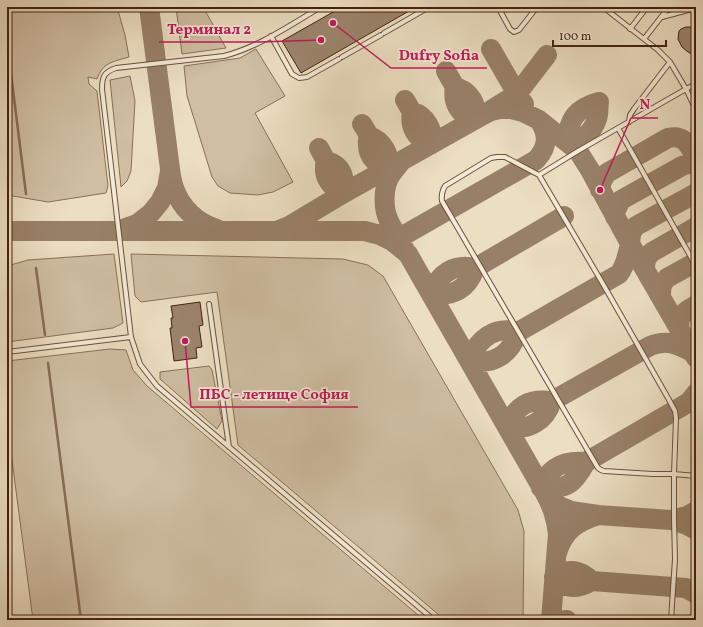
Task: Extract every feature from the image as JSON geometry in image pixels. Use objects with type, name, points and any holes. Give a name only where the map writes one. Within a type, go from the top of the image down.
[{"type":"lane","points":[[321,7],[237,53],[224,56],[116,68],[110,70],[104,75],[102,89],[131,336],[140,364],[158,386],[434,620]]},
{"type":"lane","points":[[498,7],[510,30],[514,32],[519,30],[537,7]]},
{"type":"lane","points":[[603,7],[658,50],[670,62],[696,109]]},
{"type":"lane","points":[[630,29],[647,7]]},
{"type":"lane","points":[[644,39],[669,7]]},
{"type":"lane","points":[[661,17],[696,8]]},
{"type":"lane","points":[[270,36],[292,74],[299,78],[307,77],[427,9]]},
{"type":"lane","points":[[629,122],[630,115],[634,109],[670,62]]},
{"type":"lane","points":[[539,175],[696,84]]},
{"type":"lane","points":[[618,128],[696,266]]},
{"type":"lane","points":[[671,620],[675,559],[674,474],[676,418],[675,411],[539,175],[505,158],[496,156],[445,186],[441,195],[442,201],[598,468],[604,471],[674,474],[696,476]]},
{"type":"lane","points":[[209,304],[229,447]]},
{"type":"lane","points":[[7,352],[131,336]]},
{"type":"shaded area","points":[[7,7],[117,7],[125,35],[129,57],[106,66],[99,73],[97,79],[88,77],[89,84],[97,91],[108,186],[106,193],[48,202],[7,195]]},
{"type":"shaded area","points":[[176,7],[203,7],[226,48],[182,54]]},
{"type":"shaded area","points":[[256,49],[285,96],[255,113],[293,182],[273,192],[258,195],[230,193],[218,186],[212,177],[187,96],[184,66],[240,58]]},
{"type":"shaded area","points":[[130,76],[135,101],[131,171],[127,181],[121,187],[110,80]]},
{"type":"shaded area","points":[[114,254],[123,323],[113,328],[7,342],[7,266],[28,260]]},
{"type":"shaded area","points":[[131,254],[343,259],[368,265],[383,276],[518,510],[524,531],[523,620],[445,620],[238,445],[217,292],[141,302],[135,296]]},
{"type":"shaded area","points":[[110,349],[126,350],[133,370],[147,386],[424,620],[33,620],[7,422],[7,361]]},
{"type":"shaded area","points":[[209,366],[212,370],[222,421],[217,429],[160,379],[160,372]]},
{"type":"building","points":[[342,7],[416,7],[301,73],[282,41]]},
{"type":"building","points":[[686,27],[696,27],[696,56],[682,47],[678,39],[679,31]]},
{"type":"building","points":[[200,302],[203,325],[199,326],[202,347],[196,348],[197,358],[174,361],[170,328],[172,328],[171,318],[173,318],[171,306]]},
{"type":"waterway","points":[[7,42],[26,194]]},
{"type":"waterway","points":[[36,268],[45,335]]},
{"type":"waterway","points":[[48,363],[81,620]]},
{"type":"taxiway","points":[[149,7],[173,186],[185,208],[196,219],[217,229]]},
{"type":"taxiway","points":[[491,49],[524,104]]},
{"type":"taxiway","points":[[491,110],[517,94],[547,55]]},
{"type":"taxiway","points":[[446,71],[455,87],[454,93],[458,107],[464,114],[474,119],[475,109],[472,99],[465,91],[455,87]]},
{"type":"taxiway","points":[[405,100],[412,112],[411,117],[415,132],[421,139],[430,145],[431,134],[428,124],[421,116],[412,112]]},
{"type":"taxiway","points":[[599,102],[598,117],[590,132],[578,141],[568,143],[569,127],[575,116],[579,111],[591,104],[599,102]]},
{"type":"taxiway","points":[[279,230],[289,226],[344,193],[491,111],[511,109],[523,112],[539,120],[578,151],[696,358]]},
{"type":"taxiway","points":[[399,238],[536,160],[543,150],[546,141],[546,136],[539,120]]},
{"type":"taxiway","points":[[362,124],[368,135],[368,149],[371,157],[387,169],[388,158],[385,149],[378,141],[369,136]]},
{"type":"taxiway","points":[[600,190],[602,181],[607,173],[668,138],[674,137],[682,139],[689,145],[696,158]]},
{"type":"taxiway","points":[[319,148],[326,161],[325,172],[328,181],[331,185],[344,193],[342,173],[336,166],[326,161]]},
{"type":"taxiway","points":[[400,163],[389,178],[384,199],[389,221],[404,248]]},
{"type":"taxiway","points":[[615,217],[616,210],[621,200],[682,166],[689,164],[696,165]]},
{"type":"taxiway","points":[[123,229],[137,224],[151,213],[160,202],[167,188],[170,171]]},
{"type":"taxiway","points":[[518,332],[509,330],[501,331],[488,336],[477,346],[469,360],[486,361],[500,357],[510,347],[518,332],[619,274],[626,260],[632,232],[636,226],[696,193]]},
{"type":"taxiway","points":[[475,268],[460,267],[448,272],[438,281],[431,294],[439,295],[453,293],[459,290],[468,281],[475,268],[564,216]]},
{"type":"taxiway","points":[[645,270],[646,260],[652,252],[696,227]]},
{"type":"taxiway","points":[[7,231],[365,231],[380,235],[392,241],[408,254],[551,505],[558,534],[551,620]]},
{"type":"taxiway","points":[[661,297],[662,287],[667,278],[696,262]]},
{"type":"taxiway","points":[[680,331],[679,326],[682,315],[696,305]]},
{"type":"taxiway","points":[[552,401],[536,401],[524,405],[514,414],[507,427],[522,428],[535,423],[545,414],[552,401],[650,346],[662,343],[672,343],[692,352]]},
{"type":"taxiway","points":[[586,462],[571,462],[558,466],[548,474],[541,488],[557,488],[569,484],[578,476],[586,462],[686,404],[696,393]]},
{"type":"taxiway","points":[[546,495],[557,505],[571,511],[598,515],[671,520],[687,525],[696,530]]},
{"type":"taxiway","points":[[671,520],[687,516],[696,511]]},
{"type":"taxiway","points":[[557,553],[563,538],[572,528],[598,515]]},
{"type":"taxiway","points":[[592,581],[583,574],[574,571],[564,572],[554,577],[563,584],[572,587],[582,586],[592,581],[686,588],[696,594]]},
{"type":"place","name":"Dufry Sofia","points":[[333,23]]},
{"type":"place","name":"Терминал 2","points":[[321,40]]},
{"type":"place","name":"N","points":[[600,190]]},
{"type":"place","name":"ПБС - летище София","points":[[185,341]]}]
